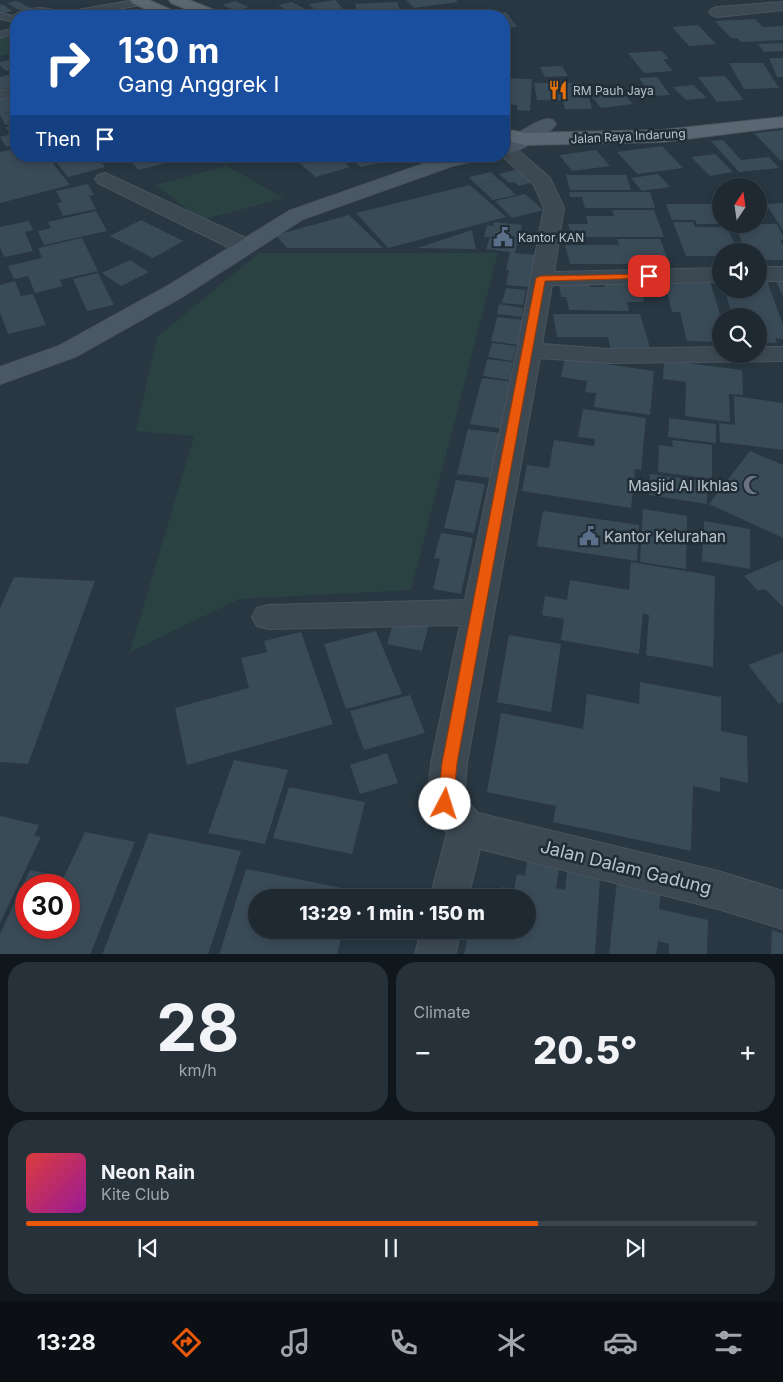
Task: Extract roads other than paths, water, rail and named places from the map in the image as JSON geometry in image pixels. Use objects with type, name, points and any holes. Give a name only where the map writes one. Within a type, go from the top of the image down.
[{"type":"main road","points":[[176,0],[202,10]]},
{"type":"main road","points":[[139,1],[160,10]]},
{"type":"main road","points":[[183,10],[192,6]]},
{"type":"main road","name":"Jalan Raya Indarung","points":[[672,118],[783,107]]},
{"type":"main road","name":"Jalan Raya Indarung","points":[[512,133],[548,124],[644,119]]},
{"type":"main road","name":"Jalan Raya Indarung","points":[[512,133],[662,136],[783,122]]},
{"type":"main road","points":[[0,376],[68,350],[174,292],[244,246],[296,215],[438,162]]},
{"type":"street","points":[[717,12],[780,9]]},
{"type":"street","points":[[451,889],[467,828],[445,804],[449,763],[529,350],[554,208],[543,182],[512,133]]},
{"type":"street","points":[[105,179],[244,246]]},
{"type":"street","points":[[767,274],[783,274]]},
{"type":"street","points":[[541,278],[712,275]]},
{"type":"street","points":[[529,350],[608,356],[783,354]]},
{"type":"street","points":[[268,617],[478,612]]},
{"type":"street","name":"Jalan Dalam Gadung","points":[[467,828],[718,890],[783,910]]},
{"type":"street","points":[[435,954],[439,939]]},
{"type":"lane","points":[[85,10],[139,1]]},
{"type":"lane","points":[[60,10],[68,3]]},
{"type":"lane","points":[[0,35],[10,27]]},
{"type":"waterway","points":[[0,91],[10,88]]},
{"type":"place","name":"RM Pauh Jaya","points":[[558,90]]},
{"type":"place","name":"Kantor KAN","points":[[503,237]]},
{"type":"place","name":"Masjid Al Ikhlas","points":[[753,485]]},
{"type":"place","name":"Kantor Kelurahan","points":[[589,536]]}]
